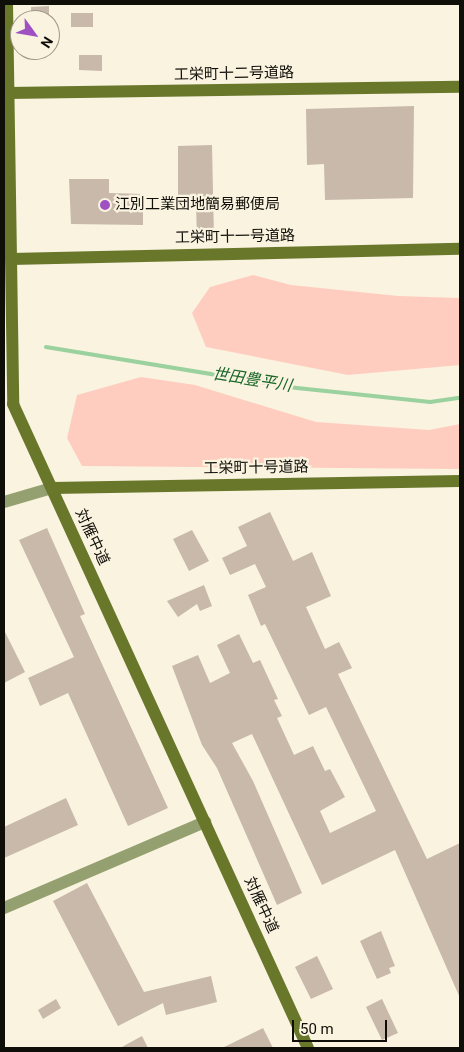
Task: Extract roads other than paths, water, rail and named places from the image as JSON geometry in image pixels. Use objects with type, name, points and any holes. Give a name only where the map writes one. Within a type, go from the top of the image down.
[{"type":"street","name":"対雁中道","points":[[7,4],[7,259],[13,404],[308,1048]]},
{"type":"street","name":"工栄町十二号道路","points":[[8,93],[460,87]]},
{"type":"street","name":"工栄町十一号道路","points":[[7,259],[460,249]]},
{"type":"street","name":"工栄町十号道路","points":[[52,488],[460,481]]},
{"type":"street","points":[[4,502],[52,488]]},
{"type":"street","points":[[4,908],[205,822]]},
{"type":"waterway","name":"世田豊平川","points":[[46,347],[297,388],[430,402],[460,398]]},
{"type":"place","name":"江別工業団地簡易郵便局","points":[[105,205]]}]
